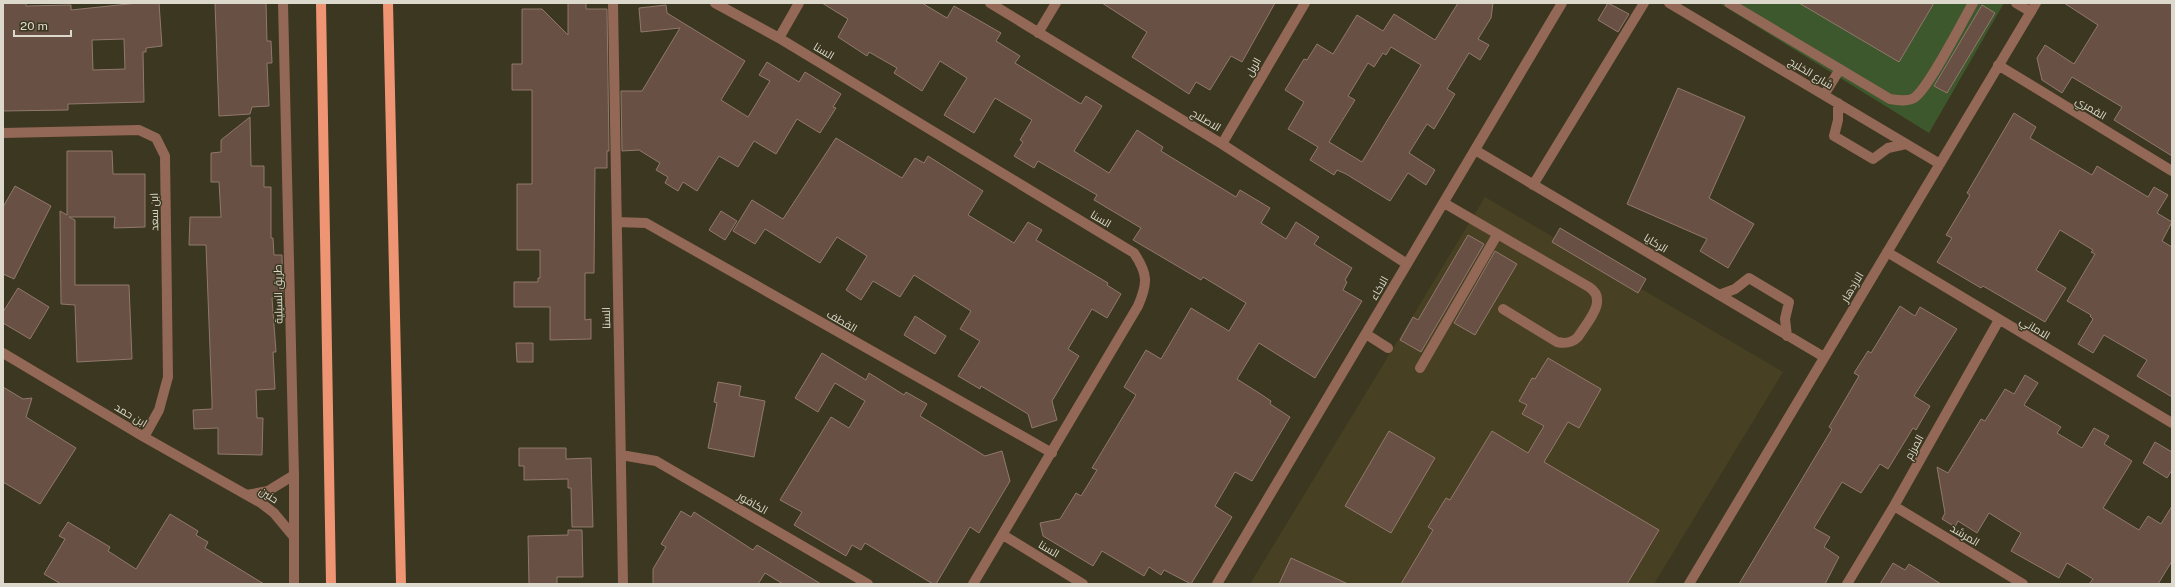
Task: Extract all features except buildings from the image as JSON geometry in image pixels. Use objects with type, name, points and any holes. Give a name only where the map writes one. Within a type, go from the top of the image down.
[{"type":"main road","points":[[321,3],[331,584]]},
{"type":"main road","points":[[388,3],[401,584]]},
{"type":"street","name":"طريق السيلية","points":[[283,3],[294,475],[294,584]]},
{"type":"street","name":"السنا","points":[[613,3],[624,584]]},
{"type":"street","name":"السنا","points":[[715,3],[779,38],[1134,253],[1143,266],[1146,286],[1138,306],[973,584]]},
{"type":"street","points":[[779,38],[799,3]]},
{"type":"street","name":"الاصلاح","points":[[990,3],[1222,144],[1407,264]]},
{"type":"street","points":[[1038,33],[1056,3]]},
{"type":"street","name":"الربل","points":[[1222,144],[1305,3]]},
{"type":"street","name":"الاخاء","points":[[1218,584],[1562,3]]},
{"type":"street","points":[[1534,185],[1644,3]]},
{"type":"street","name":"شارع الخليج","points":[[1669,3],[1686,7],[1824,95],[1940,164]]},
{"type":"street","points":[[1729,3],[1890,99],[1902,101],[1914,98],[1927,82],[1973,3]]},
{"type":"street","points":[[2016,3],[2033,7]]},
{"type":"street","name":"الازدهار","points":[[1689,584],[2033,7]]},
{"type":"street","name":"القمري","points":[[1998,65],[2172,171]]},
{"type":"street","points":[[1824,95],[1840,69]]},
{"type":"street","points":[[1838,103],[1838,120],[1834,136],[1873,159],[1888,148],[1906,144]]},
{"type":"street","name":"ابن سعد","points":[[3,133],[139,130],[156,138],[165,156],[168,377],[159,410],[144,437]]},
{"type":"street","name":"الركايا","points":[[1475,150],[1824,357]]},
{"type":"street","points":[[1444,203],[1589,287],[1597,294],[1598,300],[1597,306],[1578,337],[1574,340],[1563,343],[1557,342],[1503,309]]},
{"type":"street","name":"القطف","points":[[616,222],[646,223],[1052,453]]},
{"type":"street","points":[[1420,368],[1497,235]]},
{"type":"street","name":"الاماني","points":[[1887,252],[2172,423]]},
{"type":"street","points":[[1719,295],[1735,289],[1749,278],[1789,302],[1785,319],[1788,336]]},
{"type":"street","name":"المرزم","points":[[1847,584],[1894,506],[1999,320]]},
{"type":"street","points":[[1366,334],[1388,348]]},
{"type":"street","name":"ابن حمد","points":[[3,353],[144,437],[247,495]]},
{"type":"street","name":"الكافور","points":[[621,455],[656,461],[868,584]]},
{"type":"street","name":"حنين","points":[[247,495],[273,489],[294,475]]},
{"type":"street","name":"حنين","points":[[247,495],[274,513],[294,537]]},
{"type":"street","name":"المرشد","points":[[1894,506],[2023,584]]},
{"type":"street","name":"السنا","points":[[1003,535],[1083,584]]},
{"type":"shaded area","points":[[1485,197],[1783,372],[1654,584],[1250,584]]},
{"type":"green space","points":[[1719,3],[2004,3],[1929,133]]}]
